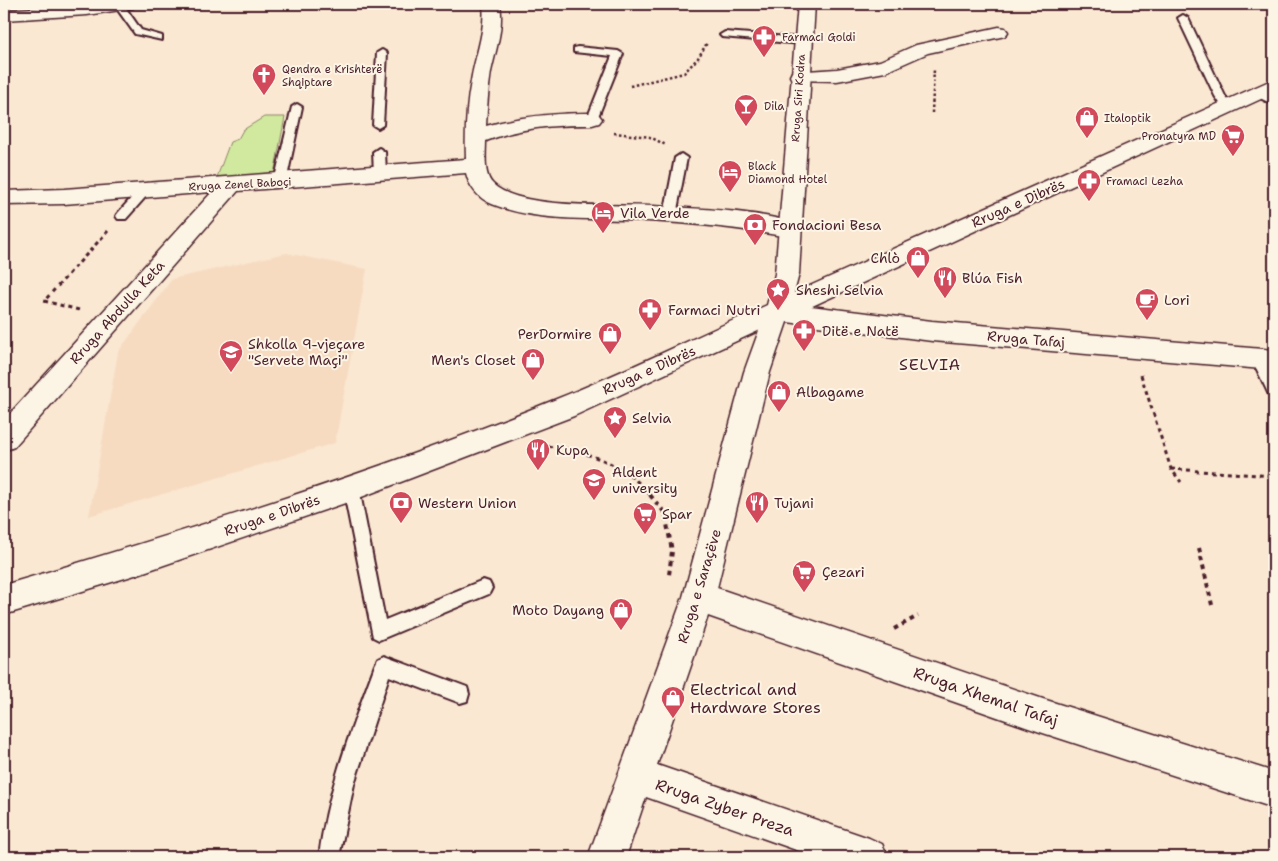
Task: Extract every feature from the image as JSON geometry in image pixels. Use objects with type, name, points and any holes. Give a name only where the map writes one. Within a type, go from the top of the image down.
[{"type":"street","points":[[492,4],[493,26],[480,84],[476,137],[476,165],[479,182],[486,190],[498,198],[512,202],[556,208],[722,218],[788,230]]},
{"type":"street","name":"Rruga Siri Kodra","points":[[778,311],[786,274],[799,76],[806,4]]},
{"type":"street","points":[[4,15],[124,5]]},
{"type":"street","points":[[799,76],[837,74],[885,66],[922,49],[999,32]]},
{"type":"street","name":"Rruga e Dibrës","points":[[4,600],[135,562],[351,488],[564,408],[1228,107],[1269,94]]},
{"type":"street","points":[[476,137],[502,127],[536,120],[592,119]]},
{"type":"street","name":"Rruga Zenel Baboçi","points":[[4,198],[91,195],[280,182],[379,162],[476,165]]},
{"type":"street","name":"Rruga Abdulla Keta","points":[[4,439],[231,186]]},
{"type":"street","name":"Rruga Tafaj","points":[[778,311],[932,331],[1267,359]]},
{"type":"street","name":"Rruga e Saraçëve","points":[[607,857],[699,597],[757,372],[778,311]]},
{"type":"street","name":"Rruga Xhemal Tafaj","points":[[699,597],[1034,712],[1274,790]]},
{"type":"street","name":"Rruga Zyber Preza","points":[[637,776],[869,857]]},
{"type":"lane","points":[[124,5],[138,32],[159,38]]},
{"type":"lane","points":[[1183,18],[1220,96],[1228,107]]},
{"type":"lane","points":[[725,35],[802,41]]},
{"type":"lane","points":[[578,50],[618,54],[604,84],[592,119]]},
{"type":"lane","points":[[378,125],[382,53]]},
{"type":"lane","points":[[280,182],[297,107]]},
{"type":"lane","points":[[670,215],[682,158]]},
{"type":"lane","points":[[122,216],[145,190]]},
{"type":"lane","points":[[1267,359],[1274,391]]},
{"type":"lane","points":[[351,488],[379,631],[483,588]]},
{"type":"lane","points":[[329,857],[332,833],[346,779],[384,665],[460,694]]},
{"type":"path","points":[[604,84],[634,86],[684,73],[698,58],[710,38],[725,35]]},
{"type":"path","points":[[922,49],[934,65],[932,113]]},
{"type":"path","points":[[592,119],[601,132],[650,138],[668,146],[682,158]]},
{"type":"path","points":[[111,319],[44,300],[122,216]]},
{"type":"path","points":[[1132,348],[1171,469],[1181,482]]},
{"type":"path","points":[[539,448],[555,446],[598,456],[638,480],[665,513],[672,551],[668,578]]},
{"type":"path","points":[[1171,469],[1274,476]]},
{"type":"path","points":[[1199,548],[1212,605]]},
{"type":"shaded area","name":"Shkolla 9-vjeçare \"Servete Maçi\"","points":[[286,253],[367,269],[335,443],[89,516],[118,352],[172,279]]},
{"type":"green space","points":[[264,117],[285,117],[273,179],[216,180],[230,142],[238,139],[243,130]]},
{"type":"place","name":"Farmaci Goldi","points":[[764,58]]},
{"type":"place","name":"Qendra e Krishterë Shqiptare","points":[[264,96]]},
{"type":"place","name":"Dila","points":[[746,127]]},
{"type":"place","name":"Italoptik","points":[[1087,139]]},
{"type":"place","name":"Pronatyra MD","points":[[1233,157]]},
{"type":"place","name":"Black Diamond Hotel","points":[[730,193]]},
{"type":"place","name":"Framaci Lezha","points":[[1089,202]]},
{"type":"place","name":"Vila Verde","points":[[603,234]]},
{"type":"place","name":"Fondacioni Besa","points":[[755,246]]},
{"type":"place","name":"Chlò","points":[[918,279]]},
{"type":"place","name":"Blúa Fish","points":[[945,299]]},
{"type":"place","name":"Sheshi Selvia","points":[[778,311]]},
{"type":"place","name":"Lori","points":[[1147,321]]},
{"type":"place","name":"Farmaci Nutri","points":[[650,331]]},
{"type":"place","name":"Ditë e Natë","points":[[804,352]]},
{"type":"place","name":"PerDormire","points":[[610,355]]},
{"type":"place","name":"Shkolla 9-vjeçare \"Servete Maçi\"","points":[[231,373]]},
{"type":"place","name":"Men's Closet","points":[[533,381]]},
{"type":"place","name":"Albagame","points":[[779,413]]},
{"type":"place","name":"Selvia","points":[[615,439]]},
{"type":"place","name":"Kupa","points":[[538,471]]},
{"type":"place","name":"Aldent university","points":[[594,501]]},
{"type":"place","name":"Western Union","points":[[401,524]]},
{"type":"place","name":"Tujani","points":[[757,524]]},
{"type":"place","name":"Spar","points":[[645,535]]},
{"type":"place","name":"Çezari","points":[[804,593]]},
{"type":"place","name":"Moto Dayang","points":[[621,631]]},
{"type":"place","name":"Electrical and Hardware Stores","points":[[673,719]]},
{"type":"district","name":"SELVIA","points":[[930,364]]}]
